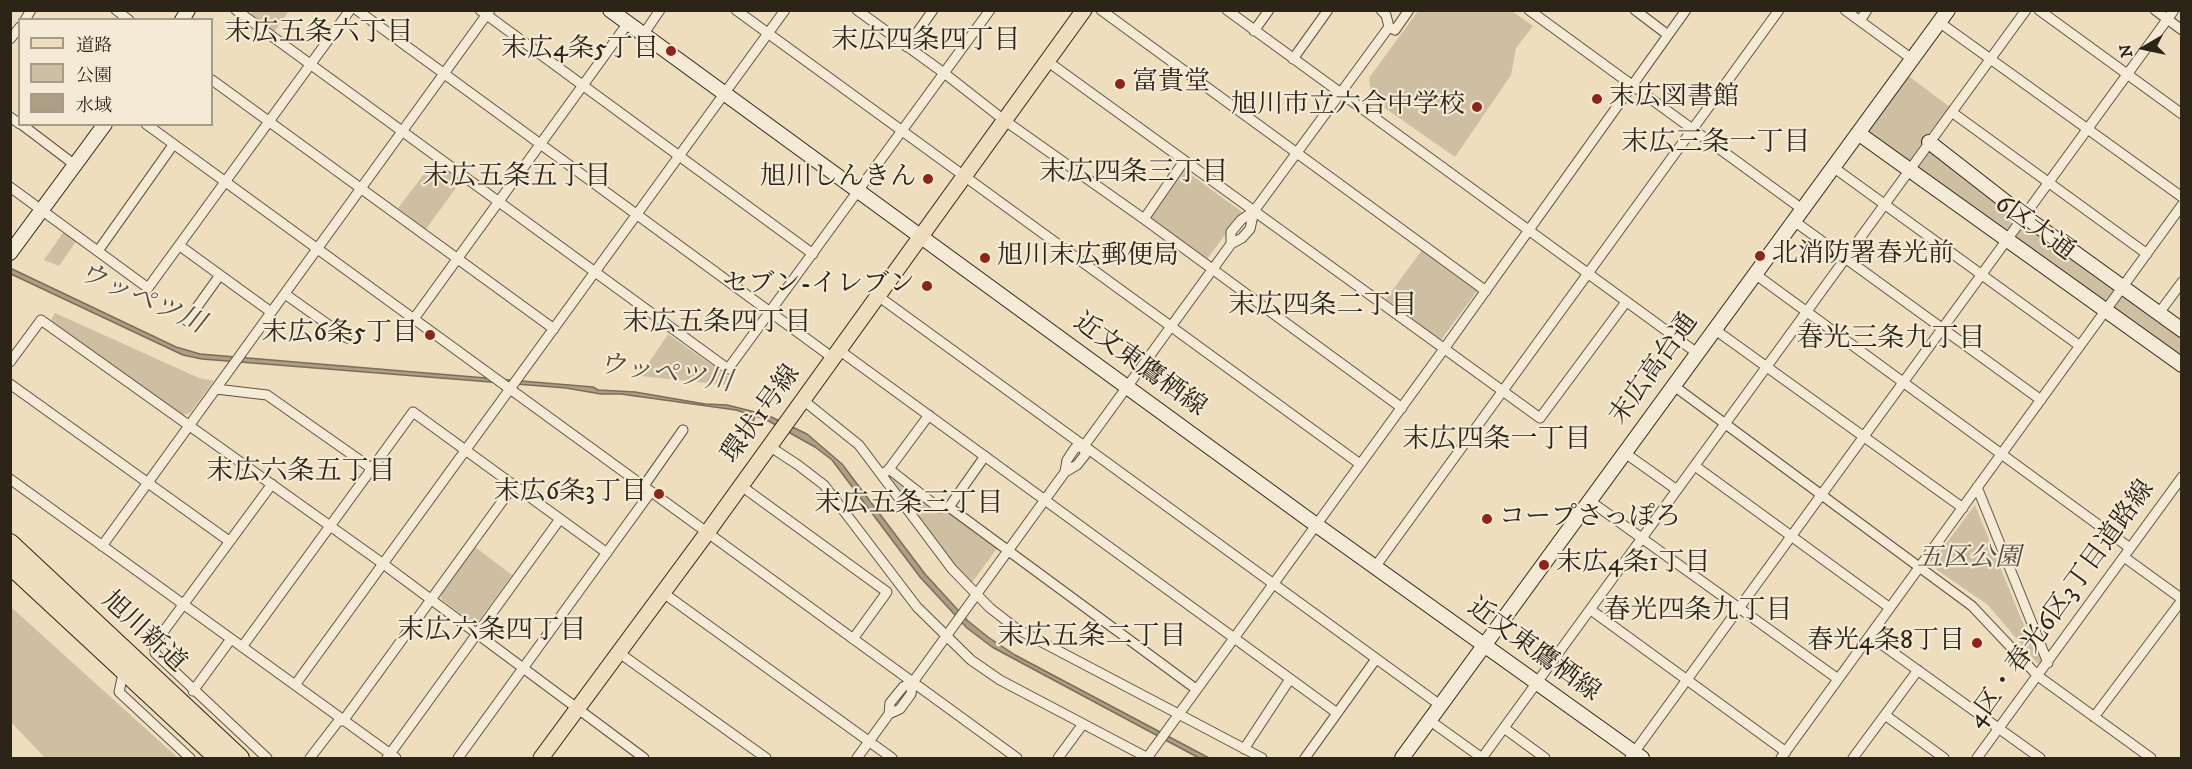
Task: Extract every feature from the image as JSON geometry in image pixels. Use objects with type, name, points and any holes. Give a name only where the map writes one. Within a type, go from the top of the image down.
[{"type":"highway","name":"旭川新道","points":[[10,543],[218,759]]},
{"type":"highway","name":"旭川新道","points":[[10,565],[240,759]]},
{"type":"main road","name":"環状1号線","points":[[541,759],[1084,10]]},
{"type":"street","points":[[236,10],[728,369],[990,10]]},
{"type":"street","points":[[10,187],[148,288],[350,10]]},
{"type":"street","points":[[357,10],[770,312],[929,415],[1337,713]]},
{"type":"street","name":"近文東鷹栖線","points":[[610,10],[1126,387],[1538,683],[1636,757]]},
{"type":"street","points":[[643,35],[660,10]]},
{"type":"street","points":[[736,10],[1360,464]]},
{"type":"street","points":[[295,685],[785,10]]},
{"type":"street","points":[[857,10],[1004,120],[1144,219],[1402,408]]},
{"type":"street","points":[[907,47],[933,10]]},
{"type":"street","points":[[1101,10],[1486,291]]},
{"type":"street","points":[[1227,10],[1697,353]]},
{"type":"street","points":[[1254,31],[1269,10]]},
{"type":"street","points":[[1293,59],[1328,10]]},
{"type":"street","points":[[1381,10],[1386,15],[1389,27],[1395,30],[1409,10]]},
{"type":"street","points":[[1529,10],[1803,209]]},
{"type":"street","points":[[1635,10],[1668,35]]},
{"type":"street","points":[[772,442],[824,485],[895,580],[971,660],[1000,680],[1149,756],[1402,408],[1686,10]]},
{"type":"street","points":[[1375,567],[1779,10]]},
{"type":"street","points":[[1845,10],[1912,60]]},
{"type":"street","points":[[1860,21],[1867,10]]},
{"type":"street","points":[[1429,720],[1482,759],[2026,10]]},
{"type":"street","points":[[2039,10],[2181,114]]},
{"type":"street","points":[[2155,10],[2181,30]]},
{"type":"street","points":[[1636,757],[1902,383],[2174,10]]},
{"type":"street","points":[[102,546],[444,74],[486,12],[813,254]]},
{"type":"street","points":[[1943,16],[1991,59],[2181,197]]},
{"type":"street","name":"末広高台通","points":[[1402,759],[1943,16]]},
{"type":"street","points":[[413,320],[628,24]]},
{"type":"street","points":[[857,759],[889,714],[890,703],[903,687],[913,682],[973,596],[1045,500],[1065,471],[1067,460],[1075,448],[1084,446],[1231,244],[1242,238],[1250,229],[1254,211],[1389,27]]},
{"type":"street","points":[[10,39],[17,29]]},
{"type":"street","points":[[1047,61],[1540,418],[1626,302]]},
{"type":"street","points":[[213,81],[554,329]]},
{"type":"street","points":[[1953,113],[2147,254]]},
{"type":"street","points":[[23,126],[75,165]]},
{"type":"street","points":[[11,253],[104,126]]},
{"type":"street","points":[[149,126],[1017,759]]},
{"type":"street","name":"6区大通","points":[[1858,133],[2181,364]]},
{"type":"street","name":"6区大通","points":[[1929,142],[2024,216],[2181,330]]},
{"type":"street","points":[[98,251],[173,145]]},
{"type":"street","points":[[1144,219],[1184,161]]},
{"type":"street","points":[[1833,167],[2080,346]]},
{"type":"street","points":[[1591,610],[1783,755],[2181,205]]},
{"type":"street","points":[[1794,221],[2041,400]]},
{"type":"street","points":[[180,246],[271,312]]},
{"type":"street","points":[[1755,274],[2001,455],[2127,552],[2181,600],[2094,717]]},
{"type":"street","points":[[187,321],[220,275]]},
{"type":"street","points":[[2158,313],[2181,282]]},
{"type":"street","points":[[285,294],[347,338]]},
{"type":"street","points":[[878,296],[1440,705]]},
{"type":"street","points":[[10,362],[42,320],[382,563],[644,759]]},
{"type":"street","points":[[1714,329],[1963,508]]},
{"type":"street","points":[[10,384],[229,541]]},
{"type":"street","points":[[1674,386],[1972,606],[2038,676],[2151,759]]},
{"type":"street","points":[[216,389],[267,395],[371,468]]},
{"type":"street","points":[[799,406],[859,445],[885,472],[973,596],[1017,628],[1176,718],[1262,759]]},
{"type":"street","points":[[242,647],[413,412],[607,553]]},
{"type":"street","points":[[885,472],[929,415]]},
{"type":"street","points":[[458,759],[607,553],[683,430]]},
{"type":"street","points":[[1625,453],[1677,490]]},
{"type":"street","points":[[949,507],[984,456]]},
{"type":"street","points":[[1695,466],[1890,608]]},
{"type":"street","points":[[885,472],[939,508],[949,507],[1196,689]]},
{"type":"street","name":"4区・春光6区3丁目道路線","points":[[1977,759],[2181,477]]},
{"type":"street","points":[[10,479],[391,757],[560,519]]},
{"type":"street","points":[[267,759],[155,653],[155,643],[272,484]]},
{"type":"street","points":[[310,759],[342,720],[514,485]]},
{"type":"street","points":[[740,485],[887,592]]},
{"type":"street","points":[[1977,487],[2048,663]]},
{"type":"street","points":[[1590,501],[1838,679]]},
{"type":"street","points":[[854,639],[895,580]]},
{"type":"street","points":[[662,592],[892,759]]},
{"type":"street","points":[[1870,636],[2040,759]]},
{"type":"street","points":[[194,691],[231,639]]},
{"type":"street","points":[[618,652],[766,759]]},
{"type":"street","points":[[1305,759],[1376,659]]},
{"type":"street","points":[[128,663],[119,692],[190,759]]},
{"type":"street","points":[[1853,759],[1918,670]]},
{"type":"street","points":[[1244,749],[1290,680]]},
{"type":"street","points":[[1885,715],[1944,759]]},
{"type":"street","points":[[1058,759],[1083,724]]},
{"type":"street","points":[[1504,728],[1545,759]]},
{"type":"green space","points":[[253,10],[289,11],[274,32],[251,14]]},
{"type":"green space","points":[[1418,11],[1512,11],[1533,26],[1516,48],[1511,75],[1455,157],[1372,99],[1369,78]]},
{"type":"green space","points":[[1903,72],[1950,107],[1925,138],[2181,330],[2181,365],[1858,133]]},
{"type":"green space","points":[[434,161],[461,181],[426,229],[398,208]]},
{"type":"green space","points":[[1183,169],[1242,212],[1207,259],[1149,216]]},
{"type":"green space","points":[[65,230],[77,240],[59,266],[44,260]]},
{"type":"green space","points":[[1422,250],[1477,291],[1441,340],[1386,299]]},
{"type":"green space","points":[[55,313],[199,378],[214,381],[190,413],[183,415],[50,322]]},
{"type":"green space","points":[[668,334],[729,377],[726,385],[640,376]]},
{"type":"green space","points":[[891,475],[936,512],[953,513],[998,547],[971,584],[953,564],[888,478]]},
{"type":"green space","name":"五区公園","points":[[1975,505],[2022,621],[2043,660],[2040,663],[2037,663],[1988,605],[1937,570],[1933,561]]},
{"type":"green space","points":[[475,547],[512,575],[478,622],[473,623],[442,600],[440,595]]},
{"type":"green space","points":[[10,607],[178,758],[45,758],[11,722]]},
{"type":"water","points":[[10,268],[176,347],[200,354],[593,387],[598,390],[635,392],[705,404],[727,405],[767,415],[807,434],[842,464],[925,574],[968,621],[988,637],[1015,655],[1209,758],[1199,758],[992,647],[967,628],[920,577],[832,460],[815,447],[765,419],[755,416],[751,429],[749,429],[752,415],[736,410],[621,394],[202,359],[183,355],[11,274]]},
{"type":"place","name":"末広4条5丁目","points":[[671,51]]},
{"type":"place","name":"富貴堂","points":[[1120,84]]},
{"type":"place","name":"末広図書館","points":[[1597,99]]},
{"type":"place","name":"旭川市立六合中学校","points":[[1477,107]]},
{"type":"place","name":"旭川しんきん","points":[[928,179]]},
{"type":"place","name":"北消防署春光前","points":[[1760,256]]},
{"type":"place","name":"旭川末広郵便局","points":[[985,258]]},
{"type":"place","name":"セブン-イレブン","points":[[927,286]]},
{"type":"place","name":"末広6条5丁目","points":[[430,335]]},
{"type":"place","name":"末広6条3丁目","points":[[659,494]]},
{"type":"place","name":"コープさっぽろ","points":[[1487,519]]},
{"type":"place","name":"末広4条1丁目","points":[[1544,565]]},
{"type":"place","name":"春光4条8丁目","points":[[1977,643]]},
{"type":"district","name":"末広五条六丁目","points":[[319,34]]},
{"type":"district","name":"末広四条四丁目","points":[[926,42]]},
{"type":"district","name":"末広三条一丁目","points":[[1716,144]]},
{"type":"district","name":"末広四条三丁目","points":[[1134,174]]},
{"type":"district","name":"末広五条五丁目","points":[[517,178]]},
{"type":"district","name":"末広四条二丁目","points":[[1323,307]]},
{"type":"district","name":"末広五条四丁目","points":[[717,324]]},
{"type":"district","name":"春光三条九丁目","points":[[1891,340]]},
{"type":"district","name":"末広四条一丁目","points":[[1497,441]]},
{"type":"district","name":"末広六条五丁目","points":[[301,473]]},
{"type":"district","name":"末広五条三丁目","points":[[909,505]]},
{"type":"district","name":"春光四条九丁目","points":[[1698,612]]},
{"type":"district","name":"末広六条四丁目","points":[[492,632]]},
{"type":"district","name":"末広五条二丁目","points":[[1092,638]]},
{"type":"water label","name":"ウッペツ川","points":[[141,300]]},
{"type":"water label","name":"ウッペツ川","points":[[665,375]]}]
